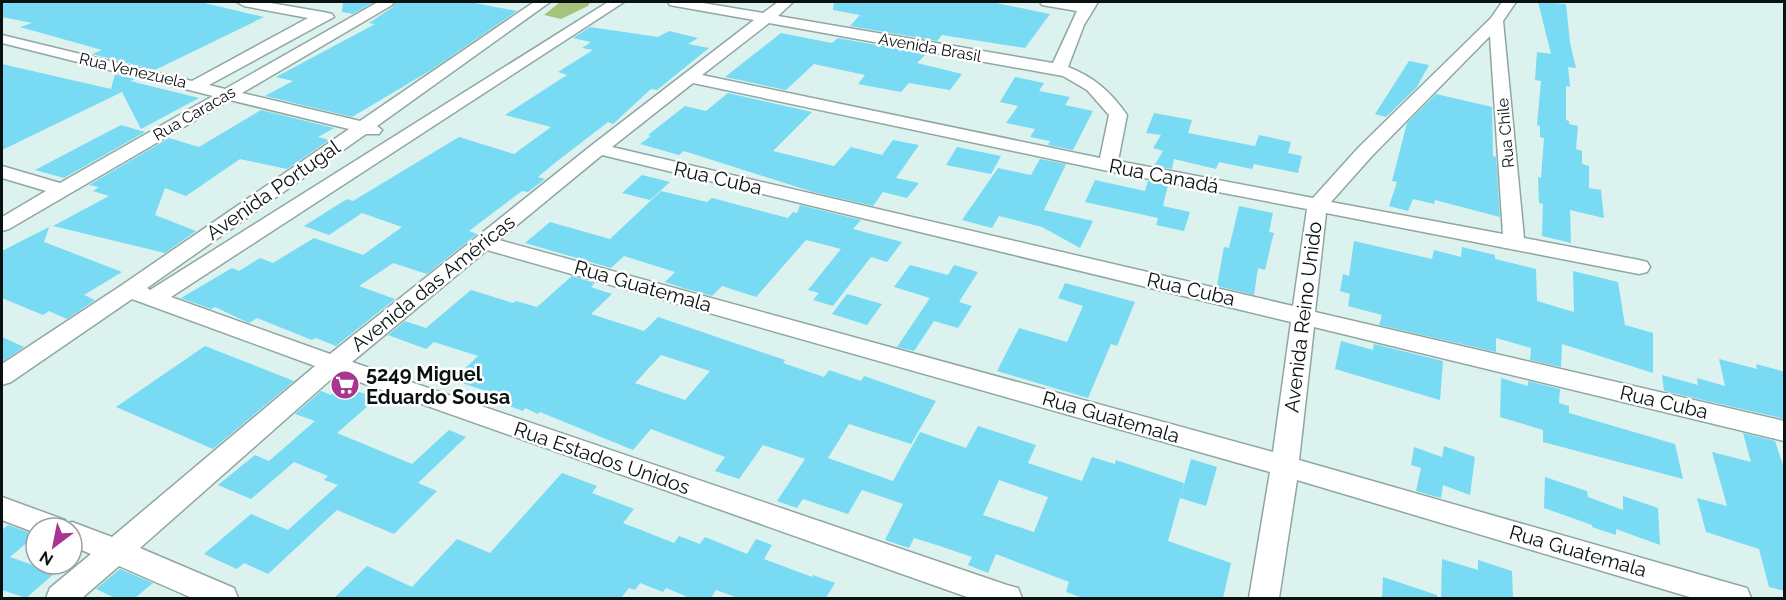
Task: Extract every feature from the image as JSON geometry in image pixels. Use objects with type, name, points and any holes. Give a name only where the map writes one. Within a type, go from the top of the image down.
[{"type":"street","points":[[244,2],[352,22]]},
{"type":"street","name":"Rua Caracas","points":[[2,225],[387,2]]},
{"type":"street","name":"Avenida Portugal","points":[[2,376],[141,294],[364,128],[543,2]]},
{"type":"street","points":[[141,294],[403,138],[616,2]]},
{"type":"street","name":"Avenida Brasil","points":[[675,2],[1059,69],[1082,78],[1097,88],[1118,115],[1108,165]]},
{"type":"street","name":"Avenida das Américas","points":[[61,598],[333,364],[598,149],[692,78],[786,2]]},
{"type":"street","points":[[1047,2],[1088,5],[1059,69]]},
{"type":"street","name":"Avenida Reino Unido","points":[[1264,598],[1285,466],[1317,206],[1365,152],[1496,21],[1509,2]]},
{"type":"street","points":[[197,85],[323,16]]},
{"type":"street","name":"Rua Chile","points":[[1496,21],[1514,244]]},
{"type":"street","name":"Rua Venezuela","points":[[2,39],[197,85],[403,138]]},
{"type":"street","name":"Rua Canadá","points":[[692,78],[1108,165],[1639,267]]},
{"type":"street","name":"Rua Cuba","points":[[598,149],[1785,431]]},
{"type":"street","points":[[2,172],[63,190]]},
{"type":"street","name":"Rua Guatemala","points":[[484,242],[1285,466],[1736,598]]},
{"type":"street","name":"Rua Estados Unidos","points":[[141,294],[333,364],[1007,598]]},
{"type":"street","points":[[2,508],[24,516]]},
{"type":"street","points":[[84,539],[223,598]]},
{"type":"green space","points":[[560,2],[590,2],[588,6],[561,19],[544,15]]},
{"type":"building","points":[[2,2],[200,2],[264,17],[155,70],[92,54],[102,50],[20,27],[32,23],[2,17]]},
{"type":"building","points":[[343,2],[374,2],[353,14],[342,12]]},
{"type":"building","points":[[396,2],[469,2],[517,11],[431,70],[352,117],[265,96],[293,81],[276,77],[375,24],[369,23],[393,7]]},
{"type":"building","points":[[834,2],[991,2],[1050,14],[1025,48],[942,35],[937,41],[850,26],[860,15],[833,10]]},
{"type":"building","points":[[1538,2],[1566,4],[1570,43],[1576,68],[1568,67],[1570,87],[1566,86],[1566,120],[1569,124],[1578,126],[1576,149],[1582,151],[1582,164],[1589,166],[1589,188],[1601,190],[1604,218],[1570,210],[1571,243],[1542,236],[1543,204],[1539,203],[1538,177],[1541,178],[1544,138],[1540,137],[1540,126],[1537,125],[1541,81],[1535,80],[1537,52],[1551,54]]},
{"type":"building","points":[[590,27],[658,37],[669,31],[698,38],[688,44],[709,48],[657,90],[651,89],[613,124],[608,122],[556,162],[538,177],[545,179],[528,192],[522,191],[469,231],[477,234],[427,274],[393,263],[359,286],[395,299],[336,346],[316,338],[312,340],[257,318],[249,323],[215,307],[211,309],[181,298],[232,268],[239,271],[260,258],[273,263],[314,238],[363,255],[402,227],[362,213],[329,235],[304,226],[347,199],[353,201],[459,137],[514,154],[551,127],[505,115],[567,75],[558,72],[593,50],[582,48],[591,42],[573,38]]},
{"type":"building","points":[[781,33],[832,43],[838,38],[926,54],[917,63],[962,74],[950,90],[909,83],[901,92],[858,84],[865,75],[814,64],[786,90],[725,77]]},
{"type":"building","points":[[1409,61],[1429,65],[1417,87],[1386,117],[1375,114]]},
{"type":"building","points":[[2,64],[111,89],[115,74],[135,79],[130,81],[199,98],[141,129],[122,92],[2,150]]},
{"type":"building","points":[[1015,77],[1044,83],[1039,91],[1070,97],[1065,105],[1093,111],[1073,150],[1048,145],[1050,141],[1030,137],[1035,129],[1006,123],[1018,106],[1000,102]]},
{"type":"building","points":[[728,93],[812,112],[773,151],[834,166],[851,147],[882,155],[893,140],[919,145],[896,178],[919,183],[907,198],[883,192],[873,206],[813,192],[684,151],[679,155],[640,144],[685,106],[706,111]]},
{"type":"building","points":[[1436,94],[1492,107],[1493,156],[1496,157],[1500,217],[1435,200],[1434,204],[1413,199],[1408,211],[1389,206],[1397,182],[1392,181],[1407,123]]},
{"type":"building","points":[[261,110],[334,128],[318,137],[329,140],[287,169],[240,159],[186,196],[165,188],[155,215],[196,231],[165,253],[53,226],[109,196],[93,191],[99,187],[89,185],[169,138],[199,147]]},
{"type":"building","points":[[1154,113],[1192,120],[1188,133],[1255,146],[1259,135],[1291,142],[1288,153],[1302,156],[1298,173],[1254,164],[1252,169],[1219,162],[1216,169],[1174,159],[1172,169],[1154,166],[1163,151],[1153,148],[1161,135],[1146,133]]},
{"type":"building","points":[[121,125],[145,132],[64,178],[35,170]]},
{"type":"building","points":[[957,147],[1001,156],[991,174],[946,165]]},
{"type":"building","points":[[1040,159],[1066,164],[1044,210],[1093,221],[1080,248],[1042,227],[999,216],[992,228],[962,220],[998,168],[1031,175]]},
{"type":"building","points":[[642,175],[670,182],[650,200],[622,193]]},
{"type":"building","points":[[1095,180],[1145,191],[1148,181],[1168,185],[1163,206],[1190,212],[1184,231],[1156,225],[1158,218],[1085,202]]},
{"type":"building","points":[[661,191],[707,202],[712,198],[788,218],[793,212],[797,213],[800,205],[861,220],[853,229],[902,242],[887,262],[871,257],[833,306],[813,300],[819,293],[808,290],[841,249],[806,240],[756,297],[722,286],[712,296],[683,288],[665,282],[675,272],[624,256],[611,268],[525,243],[550,222],[610,239]]},
{"type":"building","points":[[1239,206],[1273,213],[1269,232],[1274,233],[1265,270],[1258,268],[1254,295],[1217,286],[1224,247],[1229,248]]},
{"type":"building","points":[[49,227],[44,242],[122,272],[84,295],[95,300],[67,319],[49,311],[43,315],[2,298],[2,251]]},
{"type":"building","points":[[1354,241],[1432,259],[1434,250],[1461,257],[1462,247],[1495,255],[1495,259],[1536,269],[1537,301],[1574,312],[1573,271],[1618,282],[1625,325],[1653,333],[1653,373],[1562,344],[1561,367],[1530,360],[1531,348],[1496,338],[1496,352],[1379,325],[1382,315],[1348,306],[1350,294],[1340,291],[1343,274],[1349,276]]},
{"type":"building","points":[[910,265],[948,275],[954,265],[978,272],[959,302],[972,306],[958,328],[934,321],[914,351],[897,347],[930,298],[894,287]]},
{"type":"building","points":[[572,276],[595,283],[591,287],[612,294],[591,314],[644,331],[658,317],[785,360],[783,363],[824,377],[829,370],[861,381],[864,376],[936,401],[911,444],[849,424],[828,458],[893,481],[920,432],[966,448],[978,426],[1036,445],[1028,463],[1082,481],[1092,457],[1115,464],[1116,460],[1184,483],[1181,496],[1191,459],[1217,467],[1206,506],[1180,498],[1168,541],[1231,563],[1223,598],[1083,598],[1066,592],[1069,582],[996,554],[988,573],[968,565],[972,557],[940,546],[914,538],[909,548],[885,540],[903,504],[862,490],[848,514],[803,499],[797,508],[777,501],[805,459],[763,445],[739,479],[715,471],[725,457],[651,429],[633,450],[540,412],[538,414],[525,408],[523,411],[485,397],[489,392],[453,380],[478,356],[434,342],[426,349],[388,335],[405,321],[426,328],[471,290],[513,303],[516,301],[537,307]],"holes":[[[661,355],[710,371],[685,400],[635,383]],[[999,480],[1048,497],[1034,532],[983,515]]]},
{"type":"building","points":[[1065,283],[1135,302],[1117,346],[1111,344],[1088,398],[997,371],[1019,328],[1067,342],[1083,306],[1058,298]]},
{"type":"building","points":[[847,294],[882,304],[867,325],[832,314]]},
{"type":"building","points":[[2,337],[24,347],[2,362]]},
{"type":"building","points":[[1341,341],[1373,350],[1374,344],[1443,361],[1440,400],[1335,369]]},
{"type":"building","points":[[205,346],[294,381],[213,449],[116,407]]},
{"type":"building","points":[[1719,359],[1757,369],[1756,364],[1785,372],[1785,419],[1664,391],[1662,375],[1698,385],[1697,378],[1725,386]]},
{"type":"building","points":[[1501,378],[1528,386],[1528,381],[1560,389],[1559,403],[1569,406],[1569,413],[1675,444],[1683,479],[1543,442],[1543,430],[1500,417]]},
{"type":"building","points":[[342,386],[377,398],[337,433],[412,464],[449,430],[466,437],[418,483],[437,491],[394,534],[337,510],[268,574],[244,563],[237,569],[204,554],[251,514],[288,530],[338,485],[324,480],[328,476],[294,462],[251,499],[218,485],[255,455],[269,461],[315,421],[295,414],[321,391],[331,395]]},
{"type":"building","points":[[1743,433],[1775,441],[1785,471],[1785,591],[1769,587],[1759,549],[1706,532],[1697,498],[1727,506],[1712,452],[1751,462]]},
{"type":"building","points":[[1444,446],[1475,457],[1470,495],[1443,485],[1441,498],[1416,491],[1421,468],[1411,465],[1414,447],[1442,457]]},
{"type":"building","points":[[562,473],[597,486],[592,493],[634,509],[623,523],[674,543],[679,536],[700,544],[705,537],[747,554],[756,539],[772,545],[764,559],[835,583],[826,598],[738,598],[716,590],[711,598],[690,598],[666,588],[663,592],[640,583],[635,590],[629,588],[621,598],[334,598],[367,566],[412,587],[457,539],[490,553]]},
{"type":"building","points":[[1545,477],[1587,491],[1588,497],[1623,510],[1623,496],[1658,508],[1660,545],[1616,529],[1616,535],[1544,508]]},
{"type":"building","points":[[8,525],[24,531],[24,545],[10,557],[24,562],[24,576],[52,576],[26,598],[2,590],[2,530]]},
{"type":"building","points":[[1442,559],[1478,570],[1478,560],[1512,571],[1513,598],[1441,598]]},
{"type":"building","points":[[120,569],[153,583],[135,598],[115,598],[96,589]]},
{"type":"building","points":[[1383,577],[1437,595],[1437,598],[1382,598]]},
{"type":"place","name":"5249 Miguel Eduardo Sousa","points":[[345,385]]}]
